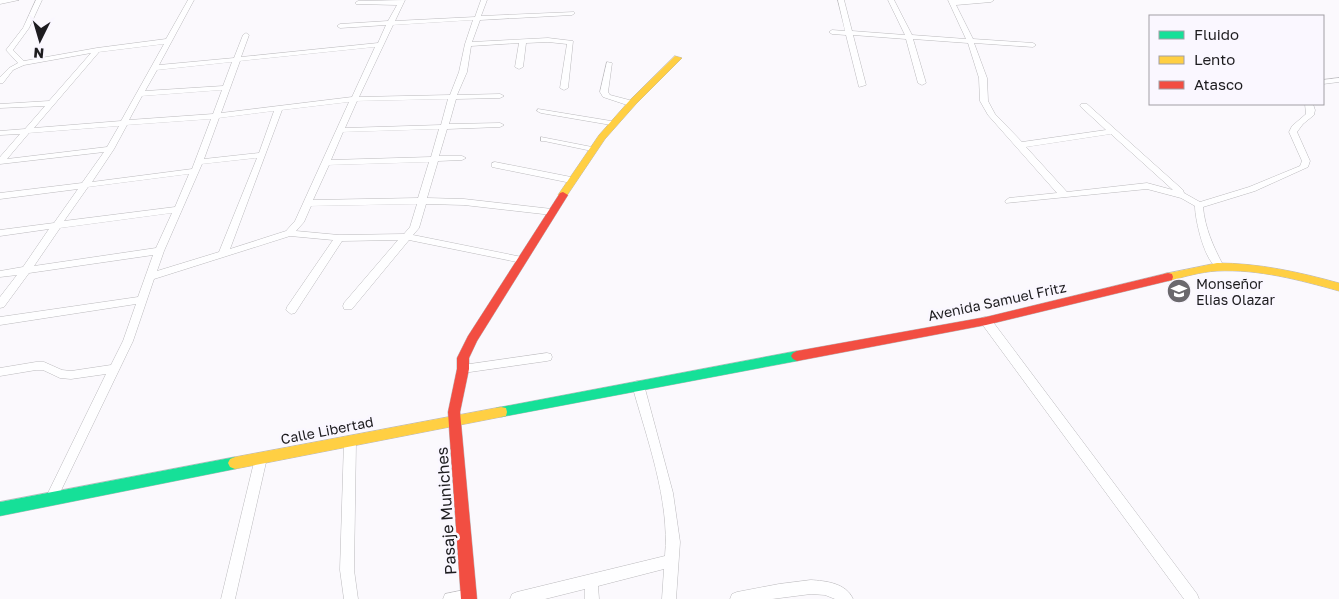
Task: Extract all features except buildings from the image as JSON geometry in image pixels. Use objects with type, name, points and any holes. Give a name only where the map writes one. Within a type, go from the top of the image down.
[{"type":"street","points":[[0,2],[16,0]]},
{"type":"street","points":[[22,63],[9,50],[26,28],[39,0]]},
{"type":"street","points":[[0,304],[26,270],[83,185],[110,149],[191,0]]},
{"type":"street","points":[[348,306],[414,228],[453,96],[463,72],[468,44],[484,0]]},
{"type":"street","points":[[841,0],[862,85]]},
{"type":"street","points":[[891,0],[909,36],[922,83]]},
{"type":"street","points":[[991,0],[952,2],[970,40],[983,78],[984,101],[992,115],[1020,144],[1060,192],[1064,194]]},
{"type":"street","points":[[289,233],[299,222],[354,99],[401,1],[358,3]]},
{"type":"street","points":[[340,26],[572,13]]},
{"type":"street","points":[[832,32],[1033,45]]},
{"type":"street","points":[[51,499],[128,341],[159,251],[196,167],[224,88],[246,35]]},
{"type":"street","points":[[468,44],[548,40],[571,42],[564,88]]},
{"type":"street","points":[[0,81],[11,69],[22,63],[96,50],[170,41]]},
{"type":"street","points":[[519,67],[523,42]]},
{"type":"street","points":[[155,68],[380,45]]},
{"type":"street","points":[[0,162],[30,130],[96,50]]},
{"type":"street","name":"Pasaje Muniches","points":[[469,598],[454,412],[464,356],[472,339],[570,180],[592,149],[611,123],[678,58]]},
{"type":"street","points":[[609,63],[604,92],[607,97],[630,103]]},
{"type":"street","points":[[1324,82],[1339,80]]},
{"type":"street","points":[[140,94],[224,88]]},
{"type":"street","points":[[0,133],[214,116],[354,99],[500,96]]},
{"type":"street","points":[[0,106],[52,103]]},
{"type":"street","points":[[1084,106],[1184,196],[1200,205],[1252,189],[1304,167],[1305,157],[1292,131],[1294,126],[1310,115],[1309,105]]},
{"type":"street","points":[[224,254],[279,108]]},
{"type":"street","points":[[541,111],[611,123]]},
{"type":"street","points":[[341,130],[500,125]]},
{"type":"street","points":[[1020,144],[1111,132]]},
{"type":"street","points":[[544,140],[592,149]]},
{"type":"street","points":[[0,162],[110,149]]},
{"type":"street","points":[[0,196],[83,185],[262,155]]},
{"type":"street","points":[[326,163],[462,158]]},
{"type":"street","points":[[495,166],[570,180]]},
{"type":"street","points":[[1009,201],[1147,186],[1184,196]]},
{"type":"street","points":[[308,203],[464,202],[552,212]]},
{"type":"street","points":[[1200,205],[1199,218],[1204,235],[1218,265]]},
{"type":"street","points":[[0,233],[179,209]]},
{"type":"street","points":[[150,277],[289,233],[339,238],[407,238],[522,260]]},
{"type":"street","points":[[291,310],[339,238]]},
{"type":"street","points":[[0,274],[159,251]]},
{"type":"street","name":"Avenida Samuel Fritz","points":[[659,381],[986,321],[1218,265],[1279,273],[1339,287]]},
{"type":"street","points":[[0,322],[141,300]]},
{"type":"street","points":[[986,321],[1192,599]]},
{"type":"street","points":[[463,369],[547,357]]},
{"type":"street","points":[[0,372],[36,366],[44,366],[60,374],[71,375],[114,369]]},
{"type":"street","name":"Calle Libertad","points":[[0,509],[659,381]]},
{"type":"street","points":[[638,385],[666,493],[673,542],[669,599]]},
{"type":"street","points":[[350,441],[347,570],[351,599]]},
{"type":"street","points":[[228,599],[261,458]]},
{"type":"street","points":[[517,599],[671,561]]},
{"type":"street","points":[[591,581],[592,599]]},
{"type":"street","points":[[738,599],[768,596],[812,586],[825,586],[845,597]]},
{"type":"street","points":[[450,599],[469,598]]},
{"type":"traffic: fast","points":[[501,412],[797,356]]},
{"type":"traffic: fast","points":[[0,509],[235,463]]},
{"type":"traffic: slow","points":[[563,195],[602,137],[633,102],[678,58]]},
{"type":"traffic: slow","points":[[1168,277],[1211,268],[1233,267],[1294,275],[1339,287]]},
{"type":"traffic: slow","points":[[235,463],[501,412]]},
{"type":"traffic: jam","points":[[469,599],[454,412],[463,369],[463,358],[472,339],[563,195]]},
{"type":"traffic: jam","points":[[797,356],[986,321],[1168,277]]},
{"type":"place","name":"Monseñor Elias Olazar","points":[[1179,291]]}]
